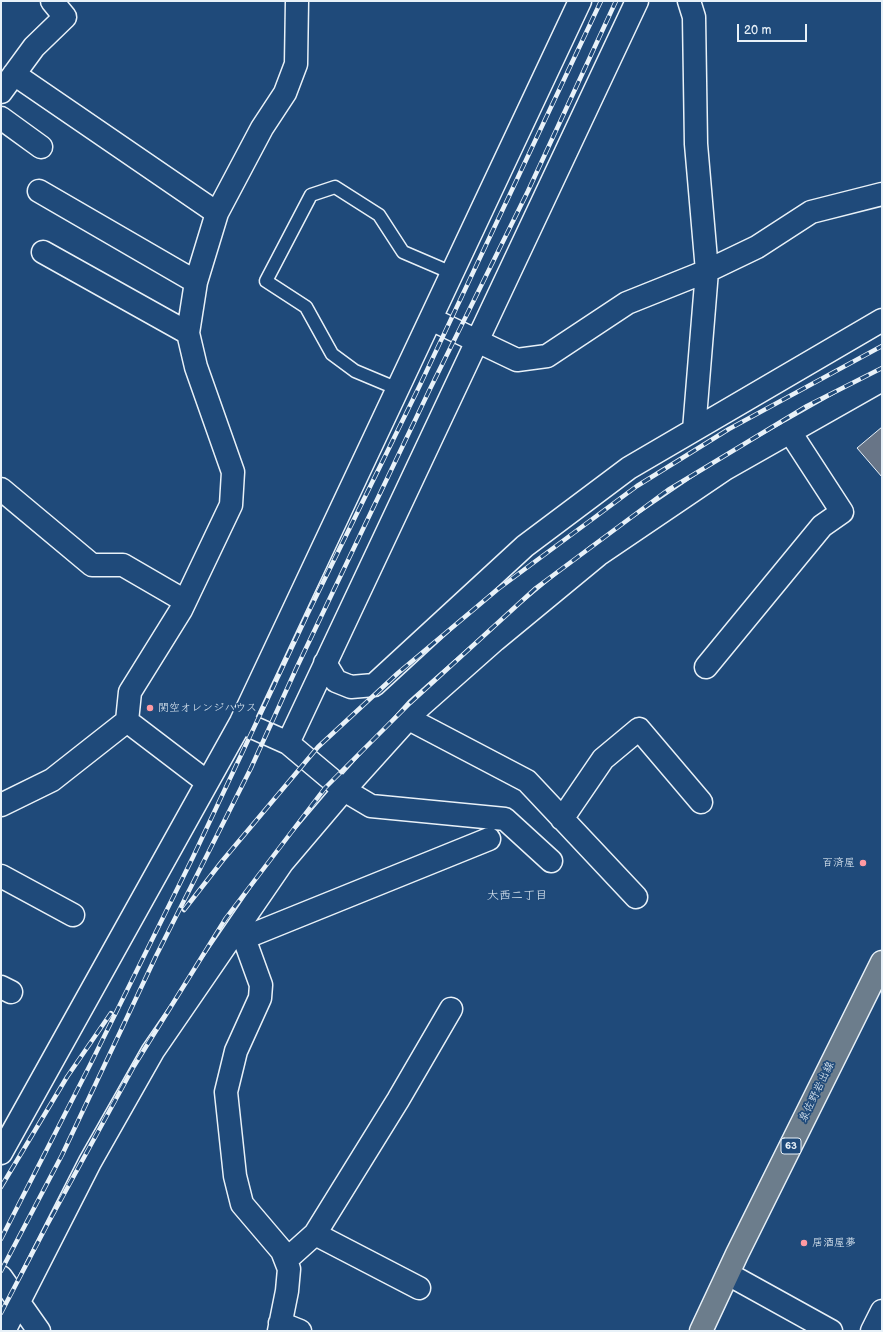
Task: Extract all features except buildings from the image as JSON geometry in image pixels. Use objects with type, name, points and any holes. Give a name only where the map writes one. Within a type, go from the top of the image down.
[{"type":"main road","name":"泉佐野岩出線","points":[[701,1331],[882,962]]},
{"type":"street","points":[[1,92],[34,47],[65,17],[52,1]]},
{"type":"street","points":[[1,805],[52,780],[127,721],[130,692],[185,601],[231,505],[233,472],[196,367],[188,333],[196,282],[217,213],[262,128],[285,93],[296,64],[297,1]]},
{"type":"street","points":[[1,1153],[241,722],[580,1]]},
{"type":"street","points":[[288,743],[637,1]]},
{"type":"street","points":[[689,1],[694,17],[696,144],[707,271],[694,430]]},
{"type":"street","points":[[14,74],[217,213]]},
{"type":"street","points":[[1,118],[41,148]]},
{"type":"street","points":[[39,191],[196,282]]},
{"type":"street","points":[[431,319],[517,360],[547,356],[627,303],[707,271],[757,248],[811,212],[882,194]]},
{"type":"street","points":[[43,252],[188,333]]},
{"type":"street","points":[[326,663],[336,681],[351,687],[374,685],[525,546],[629,468],[882,320]]},
{"type":"street","points":[[4,1331],[90,1162],[153,1052],[239,936],[282,863],[344,790],[417,710],[495,640],[598,555],[725,469],[882,380]]},
{"type":"street","points":[[706,667],[822,526],[842,512],[790,432]]},
{"type":"street","points":[[1,489],[92,565],[123,565],[185,601]]},
{"type":"street","points":[[409,719],[527,781],[636,897]]},
{"type":"street","points":[[127,721],[207,782]]},
{"type":"street","points":[[241,722],[288,743],[344,790],[371,806],[505,819],[551,860]]},
{"type":"street","points":[[562,818],[603,759],[639,729],[701,802]]},
{"type":"street","points":[[239,936],[489,839]]},
{"type":"street","points":[[1,876],[73,915]]},
{"type":"street","points":[[239,936],[262,985],[260,998],[236,1051],[226,1092],[235,1176],[242,1204],[282,1251],[289,1269],[288,1291],[280,1327],[300,1331]]},
{"type":"street","points":[[286,1260],[315,1234],[398,1100],[451,1009]]},
{"type":"street","points":[[315,1234],[419,1288]]},
{"type":"street","points":[[728,1274],[831,1331]]},
{"type":"street","points":[[1,1277],[39,1331]]},
{"type":"street","points":[[872,1331],[882,1311]]},
{"type":"lane","points":[[398,389],[355,371],[332,354],[306,307],[266,281],[311,195],[336,187],[378,215],[403,252],[452,273]]},
{"type":"railway","points":[[1,1239],[90,1065],[193,857],[308,613],[420,385],[601,1]]},
{"type":"railway","points":[[1,1271],[62,1155],[156,956],[251,768],[296,669],[429,391],[528,191],[616,1]]},
{"type":"railway","points":[[184,910],[223,860],[318,747],[398,673],[498,589],[637,486],[729,429],[882,346]]},
{"type":"railway","points":[[1,1313],[47,1225],[134,1066],[226,918],[325,788],[410,703],[536,588],[668,490],[807,406],[882,368]]},
{"type":"railway","points":[[1,1187],[67,1077],[111,1013]]},
{"type":"place","name":"関空オレンジハウス","points":[[150,708]]},
{"type":"place","name":"百済屋","points":[[863,863]]},
{"type":"place","name":"居酒屋夢","points":[[804,1243]]},
{"type":"district","name":"大西二丁目","points":[[517,896]]}]
